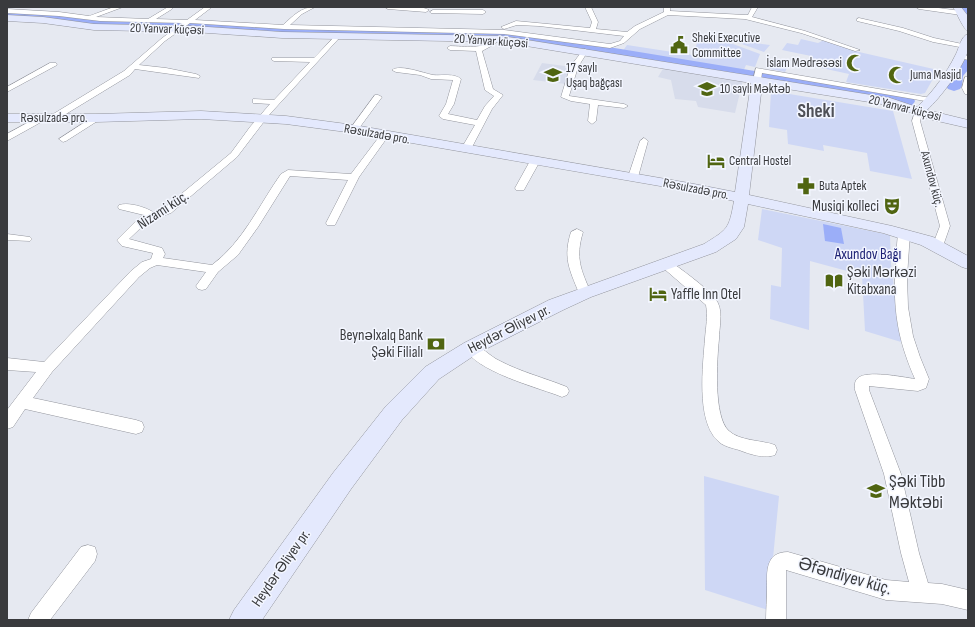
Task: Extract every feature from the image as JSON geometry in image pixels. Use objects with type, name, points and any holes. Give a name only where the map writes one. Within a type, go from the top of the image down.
[{"type":"street","points":[[30,12],[50,7]]},
{"type":"street","points":[[87,17],[120,7]]},
{"type":"street","points":[[7,138],[117,79],[133,67],[150,50],[209,7]]},
{"type":"street","points":[[284,27],[300,13],[312,7]]},
{"type":"street","points":[[388,7],[426,9],[429,21]]},
{"type":"street","points":[[588,7],[595,22],[593,30]]},
{"type":"street","points":[[745,18],[750,16],[756,7]]},
{"type":"street","points":[[918,7],[959,10],[968,28]]},
{"type":"street","points":[[150,20],[170,8]]},
{"type":"street","points":[[7,11],[87,17],[284,27],[429,21],[483,10],[486,20]]},
{"type":"street","points":[[429,21],[501,34],[615,45],[622,42],[627,34],[636,27],[667,10],[745,18],[786,27],[856,50]]},
{"type":"street","name":"20 Yanvar küçəsi","points":[[7,18],[43,20],[94,27],[177,29],[274,35],[338,36],[501,34],[585,51],[758,75],[890,102],[968,124]]},
{"type":"street","points":[[859,20],[901,29],[965,51],[931,100],[919,111]]},
{"type":"street","points":[[450,48],[480,49],[493,43],[511,24],[521,23],[551,24],[627,34]]},
{"type":"street","points":[[497,26],[501,34]]},
{"type":"street","points":[[775,32],[786,27]]},
{"type":"street","name":"Nizami küç.","points":[[156,261],[159,254],[158,251],[126,243],[123,240],[144,219],[167,211],[234,155],[243,145],[254,126],[338,36]]},
{"type":"street","points":[[466,149],[479,123],[499,95],[489,90],[479,51],[480,49]]},
{"type":"street","points":[[585,51],[574,67],[565,97],[624,106]]},
{"type":"street","points":[[274,59],[316,60]]},
{"type":"street","points":[[7,90],[53,65]]},
{"type":"street","points":[[133,67],[166,70],[196,76]]},
{"type":"street","points":[[396,70],[421,73],[431,77],[457,79],[450,104],[443,116],[446,118],[479,123]]},
{"type":"street","points":[[758,75],[931,100]]},
{"type":"street","name":"Heydər Əliyev pr.","points":[[244,620],[342,481],[394,413],[432,374],[471,348],[556,305],[585,292],[710,248],[730,235],[736,227],[739,217],[758,75]]},
{"type":"street","points":[[968,79],[966,88],[968,92]]},
{"type":"street","points":[[354,129],[378,97]]},
{"type":"street","points":[[256,101],[276,102]]},
{"type":"street","points":[[592,121],[594,102]]},
{"type":"street","name":"Axundov küç.","points":[[919,111],[916,121],[945,226],[940,241],[935,245]]},
{"type":"street","name":"Rəsulzadə pro.","points":[[7,118],[96,118],[201,114],[262,118],[354,129],[633,177],[742,198],[904,233],[935,245],[968,262]]},
{"type":"street","points":[[63,139],[96,118]]},
{"type":"street","points":[[331,223],[354,177],[385,134]]},
{"type":"street","points":[[633,177],[644,140]]},
{"type":"street","points":[[520,188],[535,161]]},
{"type":"street","points":[[202,286],[214,268],[231,256],[265,208],[284,176],[288,173],[354,177]]},
{"type":"street","points":[[123,207],[144,211],[152,216]]},
{"type":"street","points":[[577,232],[571,254],[575,269],[585,292]]},
{"type":"street","name":"Əfəndiyev küç.","points":[[904,233],[900,283],[903,321],[910,350],[922,379],[921,384],[918,385],[867,380],[862,383],[862,390],[888,460],[896,487],[911,561],[922,592]]},
{"type":"street","points":[[7,237],[26,240]]},
{"type":"street","points":[[7,422],[47,368],[135,274],[146,265],[156,261],[214,268]]},
{"type":"street","points":[[666,264],[708,298],[712,304],[714,312],[711,364],[712,404],[716,426],[722,435],[730,440],[769,450]]},
{"type":"street","points":[[471,348],[486,361],[498,367],[562,391]]},
{"type":"street","points":[[7,364],[47,368]]},
{"type":"street","points":[[22,402],[136,427]]},
{"type":"street","points":[[38,620],[88,554]]},
{"type":"street","name":"Əfəndiyev küç.","points":[[776,620],[777,567],[782,561],[788,560],[886,590],[942,594],[968,600]]},
{"type":"shaded area","name":"17 saylı Uşaq bağçası","points":[[542,63],[565,66],[565,68],[571,69],[566,84],[533,80]]},
{"type":"shaded area","name":"10 saylı Məktəb","points":[[664,67],[743,80],[735,113],[698,107],[696,101],[675,99],[671,80],[658,77]]},
{"type":"green space","points":[[699,39],[733,44],[760,54],[755,67],[746,65],[743,72],[622,52],[627,45],[692,55]]},
{"type":"green space","points":[[801,39],[818,43],[824,40],[859,52],[938,70],[925,93],[921,94],[846,82],[849,74],[808,65],[811,56],[782,50],[787,43],[798,45]]},
{"type":"green space","points":[[741,41],[770,45],[764,52],[739,43]]},
{"type":"green space","points":[[774,58],[790,62],[785,72],[770,69]]},
{"type":"green space","points":[[771,91],[893,111],[912,179],[870,171],[867,153],[823,145],[824,151],[788,144],[787,130],[769,127]]},
{"type":"green space","name":"Axundov Bağı","points":[[762,209],[890,235],[891,264],[901,342],[865,331],[862,275],[810,261],[809,330],[770,319],[771,285],[781,287],[782,248],[758,240]]},
{"type":"green space","points":[[704,476],[779,496],[768,610],[705,590]]},
{"type":"water","points":[[823,224],[841,228],[844,244],[825,241]]},
{"type":"waterway","points":[[964,7],[968,11]]},
{"type":"waterway","points":[[7,14],[55,17],[99,23],[179,24],[279,31],[517,36],[907,101]]},
{"type":"waterway","points":[[954,86],[955,76],[968,60]]},
{"type":"place","name":"Sheki Executive Committee","points":[[679,45]]},
{"type":"place","name":"İslam Mədrəsəsi","points":[[855,63]]},
{"type":"place","name":"17 saylı Uşaq bağçası","points":[[553,75]]},
{"type":"place","name":"Juma Masjid","points":[[897,75]]},
{"type":"place","name":"10 saylı Məktəb","points":[[707,89]]},
{"type":"place","name":"Central Hostel","points":[[716,161]]},
{"type":"place","name":"Buta Aptek","points":[[806,186]]},
{"type":"place","name":"Musiqi kolleci","points":[[892,206]]},
{"type":"place","name":"Şəki Mərkəzi Kitabxana","points":[[834,281]]},
{"type":"place","name":"Yaffle Inn Otel","points":[[658,294]]},
{"type":"place","name":"Beynəlxalq Bank Şəki Filialı","points":[[436,344]]},
{"type":"place","name":"Şəki Tibb Məktəbi","points":[[876,491]]},
{"type":"district","name":"Sheki","points":[[816,111]]}]
